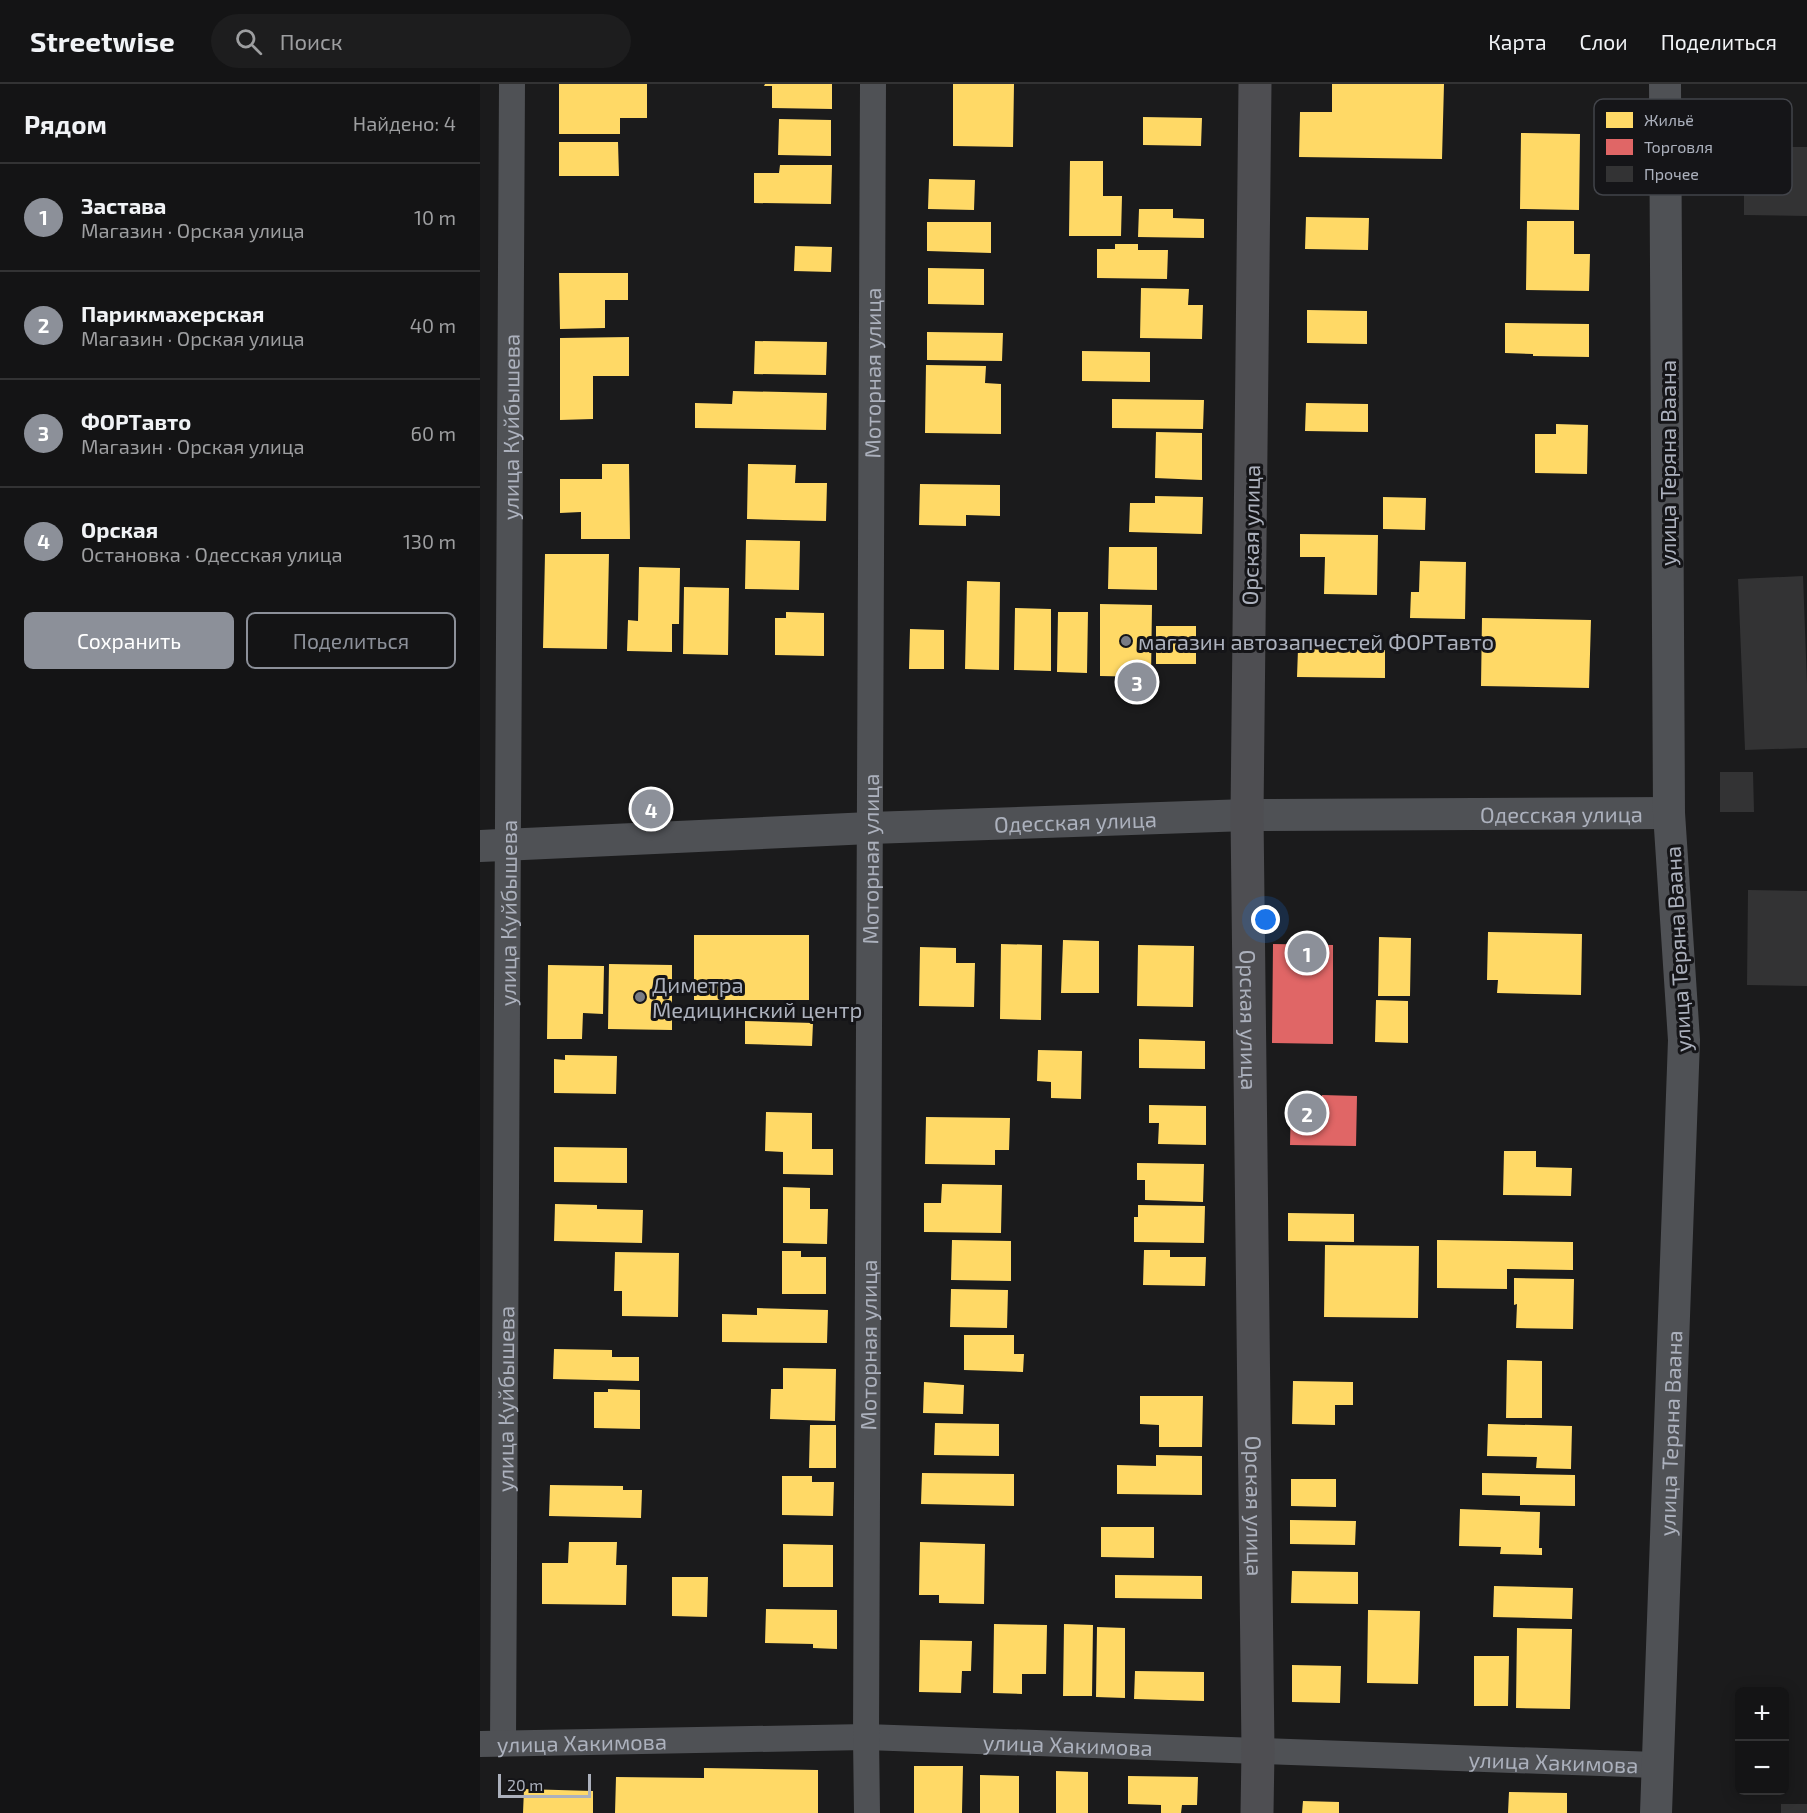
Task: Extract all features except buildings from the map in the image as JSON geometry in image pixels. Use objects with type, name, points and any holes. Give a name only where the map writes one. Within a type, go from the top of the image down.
[{"type":"main road","name":"Орская улица","points":[[1255,84],[1247,815],[1257,1813]]},
{"type":"street","name":"улица Куйбышева","points":[[492,1743],[494,845],[512,84]]},
{"type":"street","name":"Моторная улица","points":[[867,1813],[873,84]]},
{"type":"street","name":"улица Теряна Ваана","points":[[1665,84],[1665,99]]},
{"type":"street","name":"улица Теряна Ваана","points":[[1656,1813],[1684,1040],[1669,813],[1666,195]]},
{"type":"street","name":"Одесская улица","points":[[494,845],[870,828],[1247,815],[1669,813]]},
{"type":"street","name":"улица Хакимова","points":[[492,1743],[866,1737],[1656,1765]]},
{"type":"place","name":"магазин автозапчестей ФОРТавто","points":[[1126,641]]},
{"type":"place","name":"ФОРТавто","points":[[1137,682]]},
{"type":"place","name":"Орская","points":[[651,809]]},
{"type":"place","name":"Застава","points":[[1307,953]]},
{"type":"place","name":"Диметра Медицинский центр","points":[[640,997]]},
{"type":"place","name":"Парикмахерская","points":[[1307,1113]]}]
